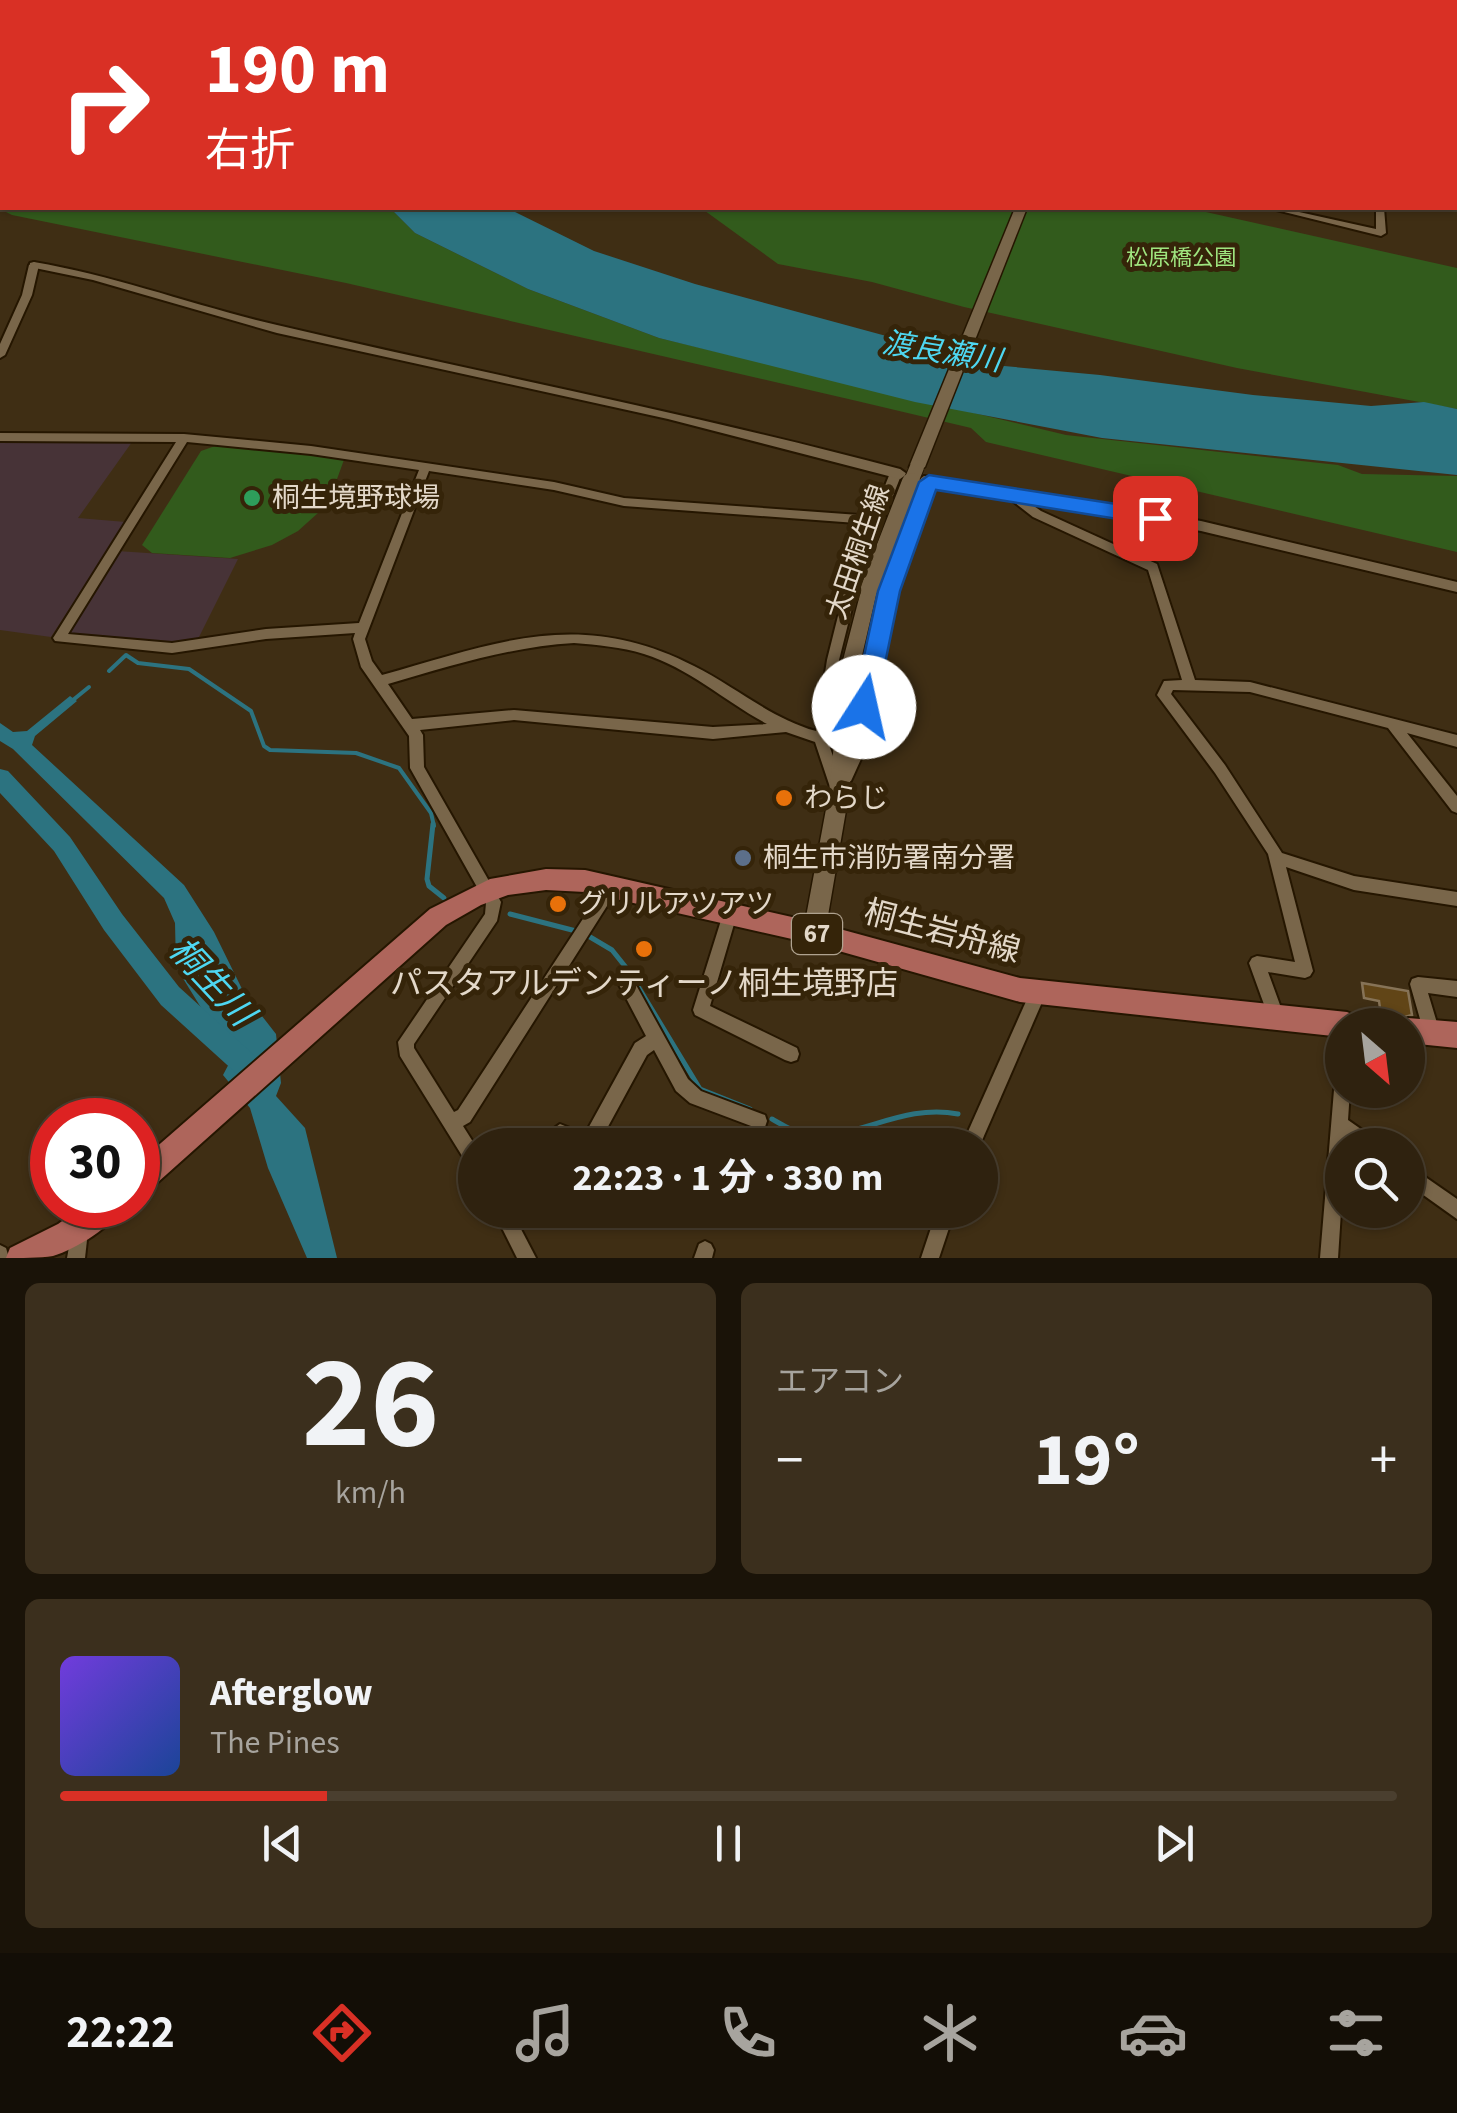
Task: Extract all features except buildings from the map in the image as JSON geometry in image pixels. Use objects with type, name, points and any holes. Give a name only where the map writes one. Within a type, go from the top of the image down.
[{"type":"main road","name":"太田桐生線","points":[[814,933],[839,793],[851,664],[870,588],[923,477],[924,450],[1020,210]]},
{"type":"main road","name":"桐生岩舟線","points":[[160,1162],[438,917],[489,888],[551,876],[814,933],[1038,993],[1325,1023]]},
{"type":"main road","points":[[20,1258],[78,1228]]},
{"type":"street","points":[[1281,210],[1381,233],[1380,210]]},
{"type":"street","points":[[0,355],[6,333],[27,295],[34,265],[98,276],[215,315],[721,426],[898,474],[876,520],[841,617],[824,718],[841,741]]},
{"type":"street","points":[[0,437],[184,438],[354,454],[554,486],[624,502],[876,520]]},
{"type":"street","points":[[184,438],[58,638],[158,649],[362,628]]},
{"type":"street","points":[[426,466],[362,628],[360,650],[416,735],[417,768],[494,902],[492,916],[406,1042],[406,1050],[458,1131]]},
{"type":"street","points":[[841,741],[923,477],[1201,526],[1457,587]]},
{"type":"street","points":[[1014,496],[1037,514],[1154,568],[1190,684]]},
{"type":"street","points":[[380,680],[534,639],[567,634],[620,640],[651,649],[692,670],[783,728]]},
{"type":"street","points":[[1277,1018],[1256,963],[1305,971],[1276,857],[1220,769],[1164,695],[1169,685],[1250,687],[1457,741]]},
{"type":"street","points":[[410,725],[514,715],[713,733],[783,728],[841,741]]},
{"type":"street","points":[[1393,726],[1457,807]]},
{"type":"street","points":[[1276,857],[1354,883],[1457,899]]},
{"type":"street","points":[[453,1122],[464,1116],[612,887]]},
{"type":"street","points":[[730,914],[702,1010],[791,1054]]},
{"type":"street","points":[[624,978],[682,1085],[696,1097],[759,1122]]},
{"type":"street","points":[[1432,1033],[1418,984],[1457,989]]},
{"type":"street","points":[[978,1128],[1038,993]]},
{"type":"street","points":[[598,1128],[641,1048],[655,1039]]},
{"type":"street","points":[[1329,1258],[1341,1108]]},
{"type":"street","points":[[1340,1124],[1346,1128]]},
{"type":"street","points":[[1425,1186],[1457,1210]]},
{"type":"street","points":[[76,1258],[78,1228]]},
{"type":"street","points":[[515,1228],[527,1258]]},
{"type":"street","points":[[930,1258],[940,1228]]},
{"type":"shaded area","points":[[0,440],[132,442],[78,518],[126,522],[51,637],[0,630]]},
{"type":"shaded area","points":[[117,551],[238,559],[197,641],[169,643],[69,634],[67,631]]},
{"type":"green space","points":[[2,210],[392,210],[415,233],[528,289],[659,338],[1066,435],[1338,465],[1362,474],[1457,476],[1457,552],[986,442],[971,428],[857,401],[346,283]]},
{"type":"green space","name":"松原橋公園","points":[[704,210],[1197,210],[1457,268],[1457,409],[1237,368],[964,307],[872,282],[778,264]]},
{"type":"green space","name":"桐生境野球場","points":[[218,445],[345,457],[328,504],[298,531],[272,545],[230,558],[152,553],[142,545],[201,451]]},
{"type":"water","name":"渡良瀬川","points":[[392,210],[511,210],[594,251],[695,284],[993,365],[1253,395],[1371,406],[1424,402],[1457,409],[1457,475],[1102,438],[915,402],[659,338],[528,289],[415,233]]},
{"type":"water","points":[[70,696],[77,701],[35,736],[32,745],[184,885],[214,932],[244,993],[276,1034],[281,1083],[276,1096],[305,1128],[337,1258],[307,1258],[268,1168],[250,1108],[223,1075],[232,1058],[176,967],[175,923],[164,898],[13,749],[0,741],[0,723],[13,732],[27,731]]},
{"type":"waterway","points":[[109,671],[126,655],[138,663],[189,669],[251,711],[264,746],[270,750],[356,753],[399,768],[431,813],[434,826]]},
{"type":"waterway","points":[[73,700],[89,687]]},
{"type":"waterway","name":"桐生川","points":[[0,778],[62,844],[113,922],[170,996],[245,1064]]},
{"type":"waterway","points":[[433,824],[427,879],[429,886],[444,898]]},
{"type":"waterway","points":[[510,914],[576,931]]},
{"type":"waterway","points":[[585,934],[612,950],[628,970],[700,1089],[750,1109]]},
{"type":"waterway","points":[[772,1119],[797,1132],[820,1135],[916,1114],[958,1114]]},
{"type":"place","name":"桐生境野球場","points":[[252,498]]},
{"type":"place","name":"わらじ","points":[[784,798]]},
{"type":"place","name":"桐生市消防署南分署","points":[[743,858]]},
{"type":"place","name":"グリルアツアツ","points":[[558,904]]},
{"type":"place","name":"パスタアルデンティーノ桐生境野店","points":[[644,949]]},
{"type":"route","points":[[864,707],[889,591],[929,482],[1155,518]]}]
